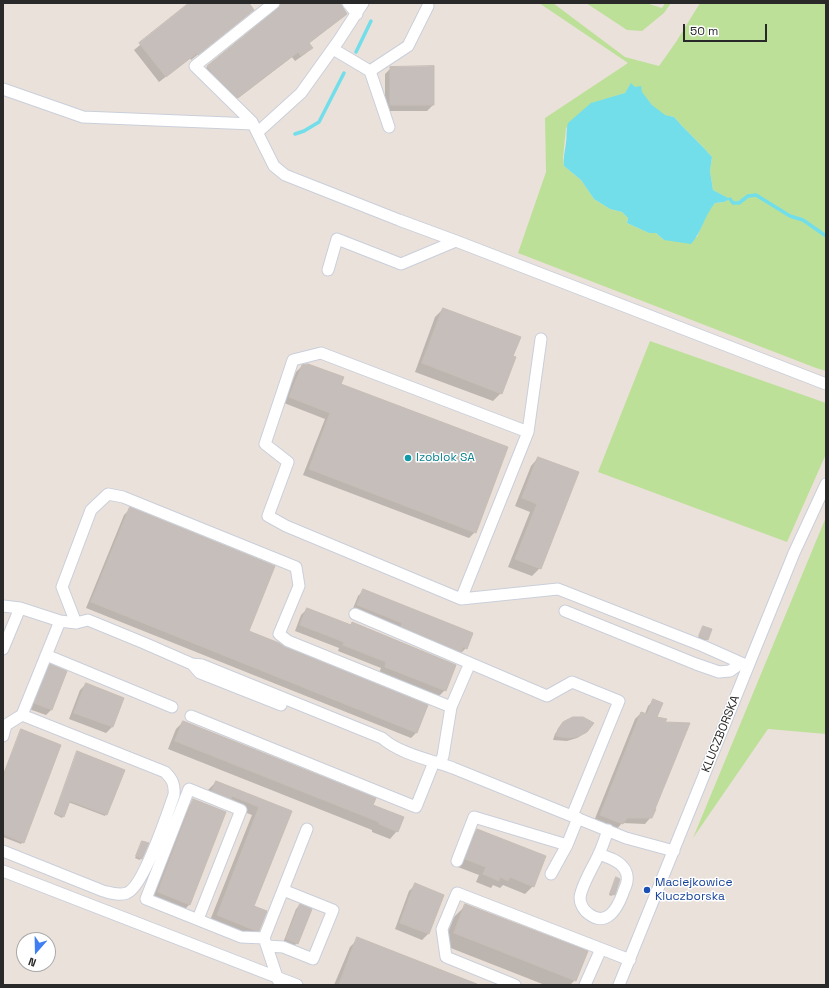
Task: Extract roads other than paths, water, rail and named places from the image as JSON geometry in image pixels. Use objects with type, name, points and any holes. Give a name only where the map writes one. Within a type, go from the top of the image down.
[{"type":"street","points":[[274,3],[195,66],[255,128],[274,166],[285,174],[399,220],[456,240],[826,384]]},
{"type":"street","points":[[348,3],[357,14]]},
{"type":"street","points":[[3,89],[83,117],[255,128],[301,93],[333,49],[363,3]]},
{"type":"street","points":[[370,70],[408,46],[428,6]]},
{"type":"street","points":[[333,49],[370,70],[389,126]]},
{"type":"street","points":[[328,270],[337,239],[401,264],[456,240]]},
{"type":"street","points":[[462,598],[528,432],[540,339]]},
{"type":"street","points":[[528,432],[321,353],[293,360],[265,444],[288,462],[268,516],[286,526],[462,598],[558,589],[703,646],[744,664]]},
{"type":"street","name":"KLUCZBORSKA","points":[[619,985],[674,851],[744,664],[826,484]]},
{"type":"street","points":[[76,623],[62,587],[91,510],[108,494],[123,497],[296,567],[299,586],[279,634],[288,641],[451,707]]},
{"type":"street","points":[[3,606],[20,608],[60,621],[76,623],[88,620],[192,664],[202,665],[219,671],[382,738],[390,744],[626,838],[674,851]]},
{"type":"street","points":[[3,648],[20,608]]},
{"type":"street","points":[[565,611],[719,672],[730,671],[744,664]]},
{"type":"street","points":[[355,614],[547,696],[572,682],[619,701],[575,817],[567,845],[551,874]]},
{"type":"street","points":[[4,728],[22,715],[60,621]]},
{"type":"street","points":[[46,655],[172,707]]},
{"type":"street","points":[[191,716],[416,807],[437,762],[443,756],[451,707],[470,663]]},
{"type":"street","points":[[3,851],[103,891],[116,895],[128,893],[138,882],[148,863],[174,794],[175,786],[172,779],[165,772],[22,715]]},
{"type":"street","points":[[198,920],[242,810],[189,789],[146,899],[198,920],[241,937],[283,947],[313,959],[333,910],[283,890]]},
{"type":"street","points":[[456,861],[474,817],[567,845]]},
{"type":"street","points":[[278,981],[266,942],[283,890],[307,829]]},
{"type":"street","points":[[599,854],[617,861],[623,866],[627,874],[628,881],[616,909],[611,914],[599,918],[593,917],[587,913],[580,900],[581,892],[599,854],[608,830]]},
{"type":"street","points":[[3,871],[278,981],[297,985]]},
{"type":"street","points":[[515,985],[446,957],[442,929],[457,893],[630,960]]},
{"type":"street","points":[[585,985],[601,949]]},
{"type":"water","points":[[631,83],[635,87],[641,86],[642,92],[652,105],[665,115],[674,117],[712,157],[710,171],[713,190],[730,199],[724,202],[715,203],[691,244],[664,240],[656,233],[649,233],[627,223],[628,218],[622,212],[610,209],[594,199],[581,180],[564,166],[568,123],[591,103],[625,93]]},
{"type":"waterway","points":[[356,52],[371,21]]},
{"type":"waterway","points":[[295,134],[304,131],[319,122],[344,73]]},
{"type":"waterway","points":[[730,199],[733,203],[739,203],[748,196],[756,195],[790,216],[803,220],[826,236]]},
{"type":"place","name":"Izoblok SA","points":[[408,458]]},
{"type":"place","name":"Maciejkowice Kluczborska","points":[[647,890]]}]
